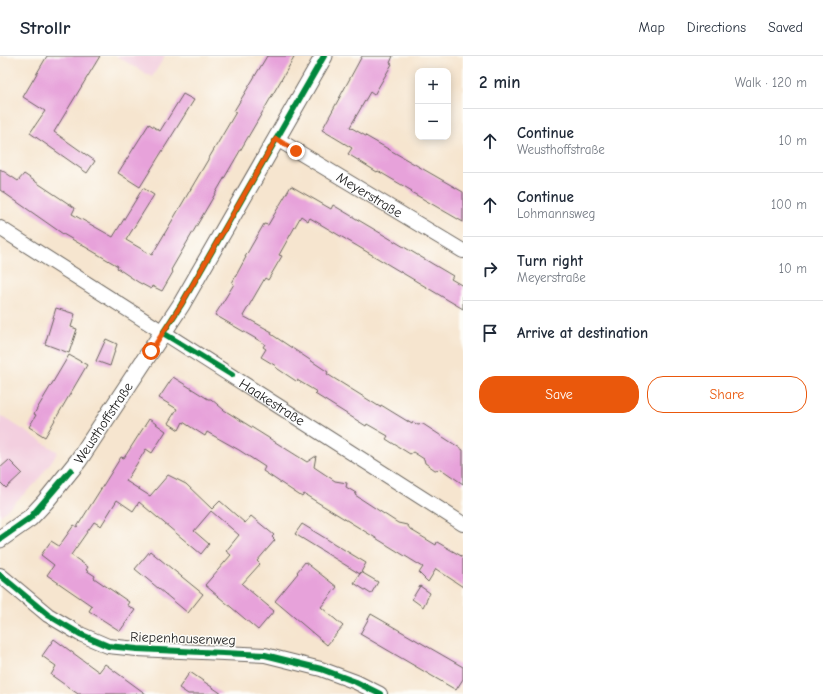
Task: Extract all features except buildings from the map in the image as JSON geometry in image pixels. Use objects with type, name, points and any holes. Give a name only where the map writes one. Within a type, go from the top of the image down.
[{"type":"street","name":"Weusthoffstraße","points":[[0,539],[30,518],[63,481],[78,461],[181,305],[324,56]]},
{"type":"street","name":"Meyerstraße","points":[[276,139],[463,251]]},
{"type":"street","name":"Haakestraße","points":[[0,228],[463,524]]},
{"type":"street","name":"Riepenhausenweg","points":[[0,575],[48,616],[80,634],[108,646],[137,649],[223,652],[271,656],[321,669],[356,682],[380,694]]},
{"type":"shaded area","points":[[116,56],[165,56],[152,77]]},
{"type":"shaded area","points":[[0,415],[58,452],[36,483],[0,516]]},
{"type":"cycle path","points":[[232,375],[163,333],[181,305],[324,56]]},
{"type":"cycle path","points":[[0,539],[30,518],[71,470]]},
{"type":"cycle path","points":[[0,575],[48,615],[80,634],[108,646],[137,649],[265,655],[321,669],[356,682],[380,694]]},
{"type":"route","points":[[151,351],[181,305],[276,139],[296,151]]}]
